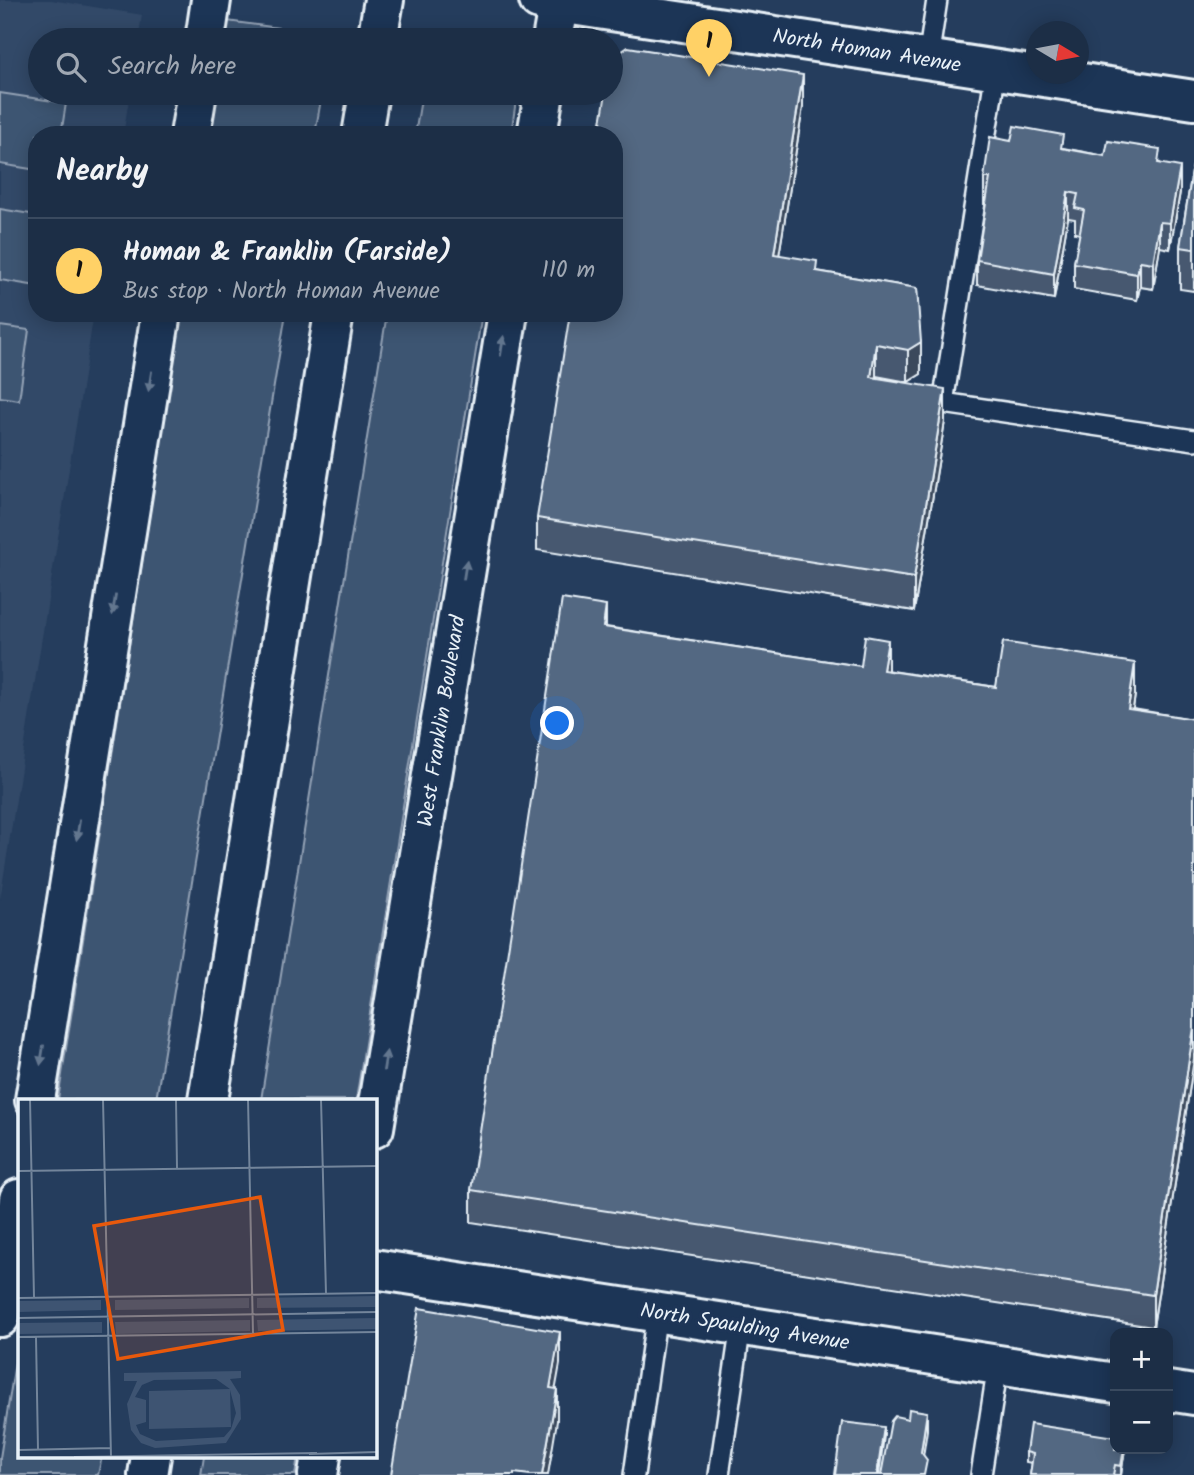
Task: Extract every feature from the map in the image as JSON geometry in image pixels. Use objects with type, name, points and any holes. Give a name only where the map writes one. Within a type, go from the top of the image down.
[{"type":"street","points":[[207,28],[211,0]]},
{"type":"street","points":[[379,28],[384,0]]},
{"type":"street","points":[[552,1],[552,28]]},
{"type":"street","name":"North Homan Avenue","points":[[552,1],[1194,100]]},
{"type":"street","points":[[192,126],[195,105]]},
{"type":"street","points":[[364,126],[367,105]]},
{"type":"street","points":[[538,126],[542,105]]},
{"type":"street","points":[[35,1099],[160,322]]},
{"type":"street","points":[[208,1099],[333,322]]},
{"type":"street","name":"West Franklin Boulevard","points":[[376,1116],[507,322]]},
{"type":"street","points":[[0,1317],[14,1208]]},
{"type":"street","name":"North Spaulding Avenue","points":[[376,1269],[1110,1382]]},
{"type":"street","points":[[1173,1392],[1194,1395]]},
{"type":"lane","points":[[928,59],[937,0]]},
{"type":"lane","points":[[996,70],[943,403],[1194,440]]},
{"type":"lane","points":[[634,1475],[657,1312]]},
{"type":"lane","points":[[719,1475],[741,1325]]},
{"type":"lane","points":[[981,1475],[998,1365]]},
{"type":"shaded area","points":[[0,0],[51,0],[142,15],[140,28],[28,28],[28,105],[128,105],[124,126],[28,126],[28,322],[93,322],[0,899]]},
{"type":"shaded area","points":[[227,21],[279,28],[226,28]]},
{"type":"shaded area","points":[[0,93],[28,97],[28,105],[66,105],[62,126],[28,126],[28,169],[0,164]]},
{"type":"shaded area","points":[[214,105],[320,105],[316,126],[210,126]]},
{"type":"shaded area","points":[[420,105],[515,105],[512,126],[416,126]]},
{"type":"shaded area","points":[[0,209],[28,214],[28,285],[0,280]]},
{"type":"shaded area","points":[[180,322],[285,322],[156,1099],[58,1099]]},
{"type":"shaded area","points":[[386,322],[481,322],[356,1099],[261,1099]]},
{"type":"shaded area","points":[[0,326],[29,330],[19,400],[0,397]]},
{"type":"shaded area","points":[[18,1343],[18,1458],[102,1458],[98,1475],[0,1475],[0,1458]]},
{"type":"shaded area","points":[[204,1458],[298,1458],[295,1475],[201,1475]]},
{"type":"building","points":[[628,47],[803,75],[774,254],[817,261],[816,271],[917,288],[921,342],[908,350],[876,344],[871,377],[945,389],[914,578],[537,518],[569,322],[623,322],[623,126],[600,126],[604,105],[623,105],[623,50]]},
{"type":"building","points":[[1014,126],[1063,135],[1061,148],[1105,156],[1108,141],[1160,149],[1158,163],[1180,167],[1170,223],[1160,222],[1153,263],[1140,261],[1137,274],[1074,263],[1084,210],[1075,208],[1078,194],[1068,192],[1054,274],[977,260],[990,178],[984,178],[990,137],[1011,141]]},
{"type":"building","points":[[1194,159],[1194,249],[1180,247]]},
{"type":"building","points":[[562,599],[606,606],[603,627],[861,666],[865,636],[888,640],[883,670],[996,687],[1003,642],[1135,663],[1128,709],[1194,719],[1194,1027],[1153,1295],[471,1190]]},
{"type":"building","points":[[419,1308],[560,1332],[550,1388],[557,1389],[542,1475],[391,1475]]},
{"type":"building","points":[[909,1409],[927,1412],[921,1452],[927,1460],[924,1475],[881,1475],[891,1421],[895,1416],[908,1419]]},
{"type":"building","points":[[842,1422],[884,1427],[877,1475],[835,1475]]},
{"type":"building","points":[[1030,1424],[1110,1436],[1110,1454],[1123,1454],[1121,1466],[1115,1465],[1113,1475],[1030,1475],[1033,1454],[1026,1452]]},
{"type":"place","name":"Homan & Franklin (Farside)","points":[[709,77]]}]
